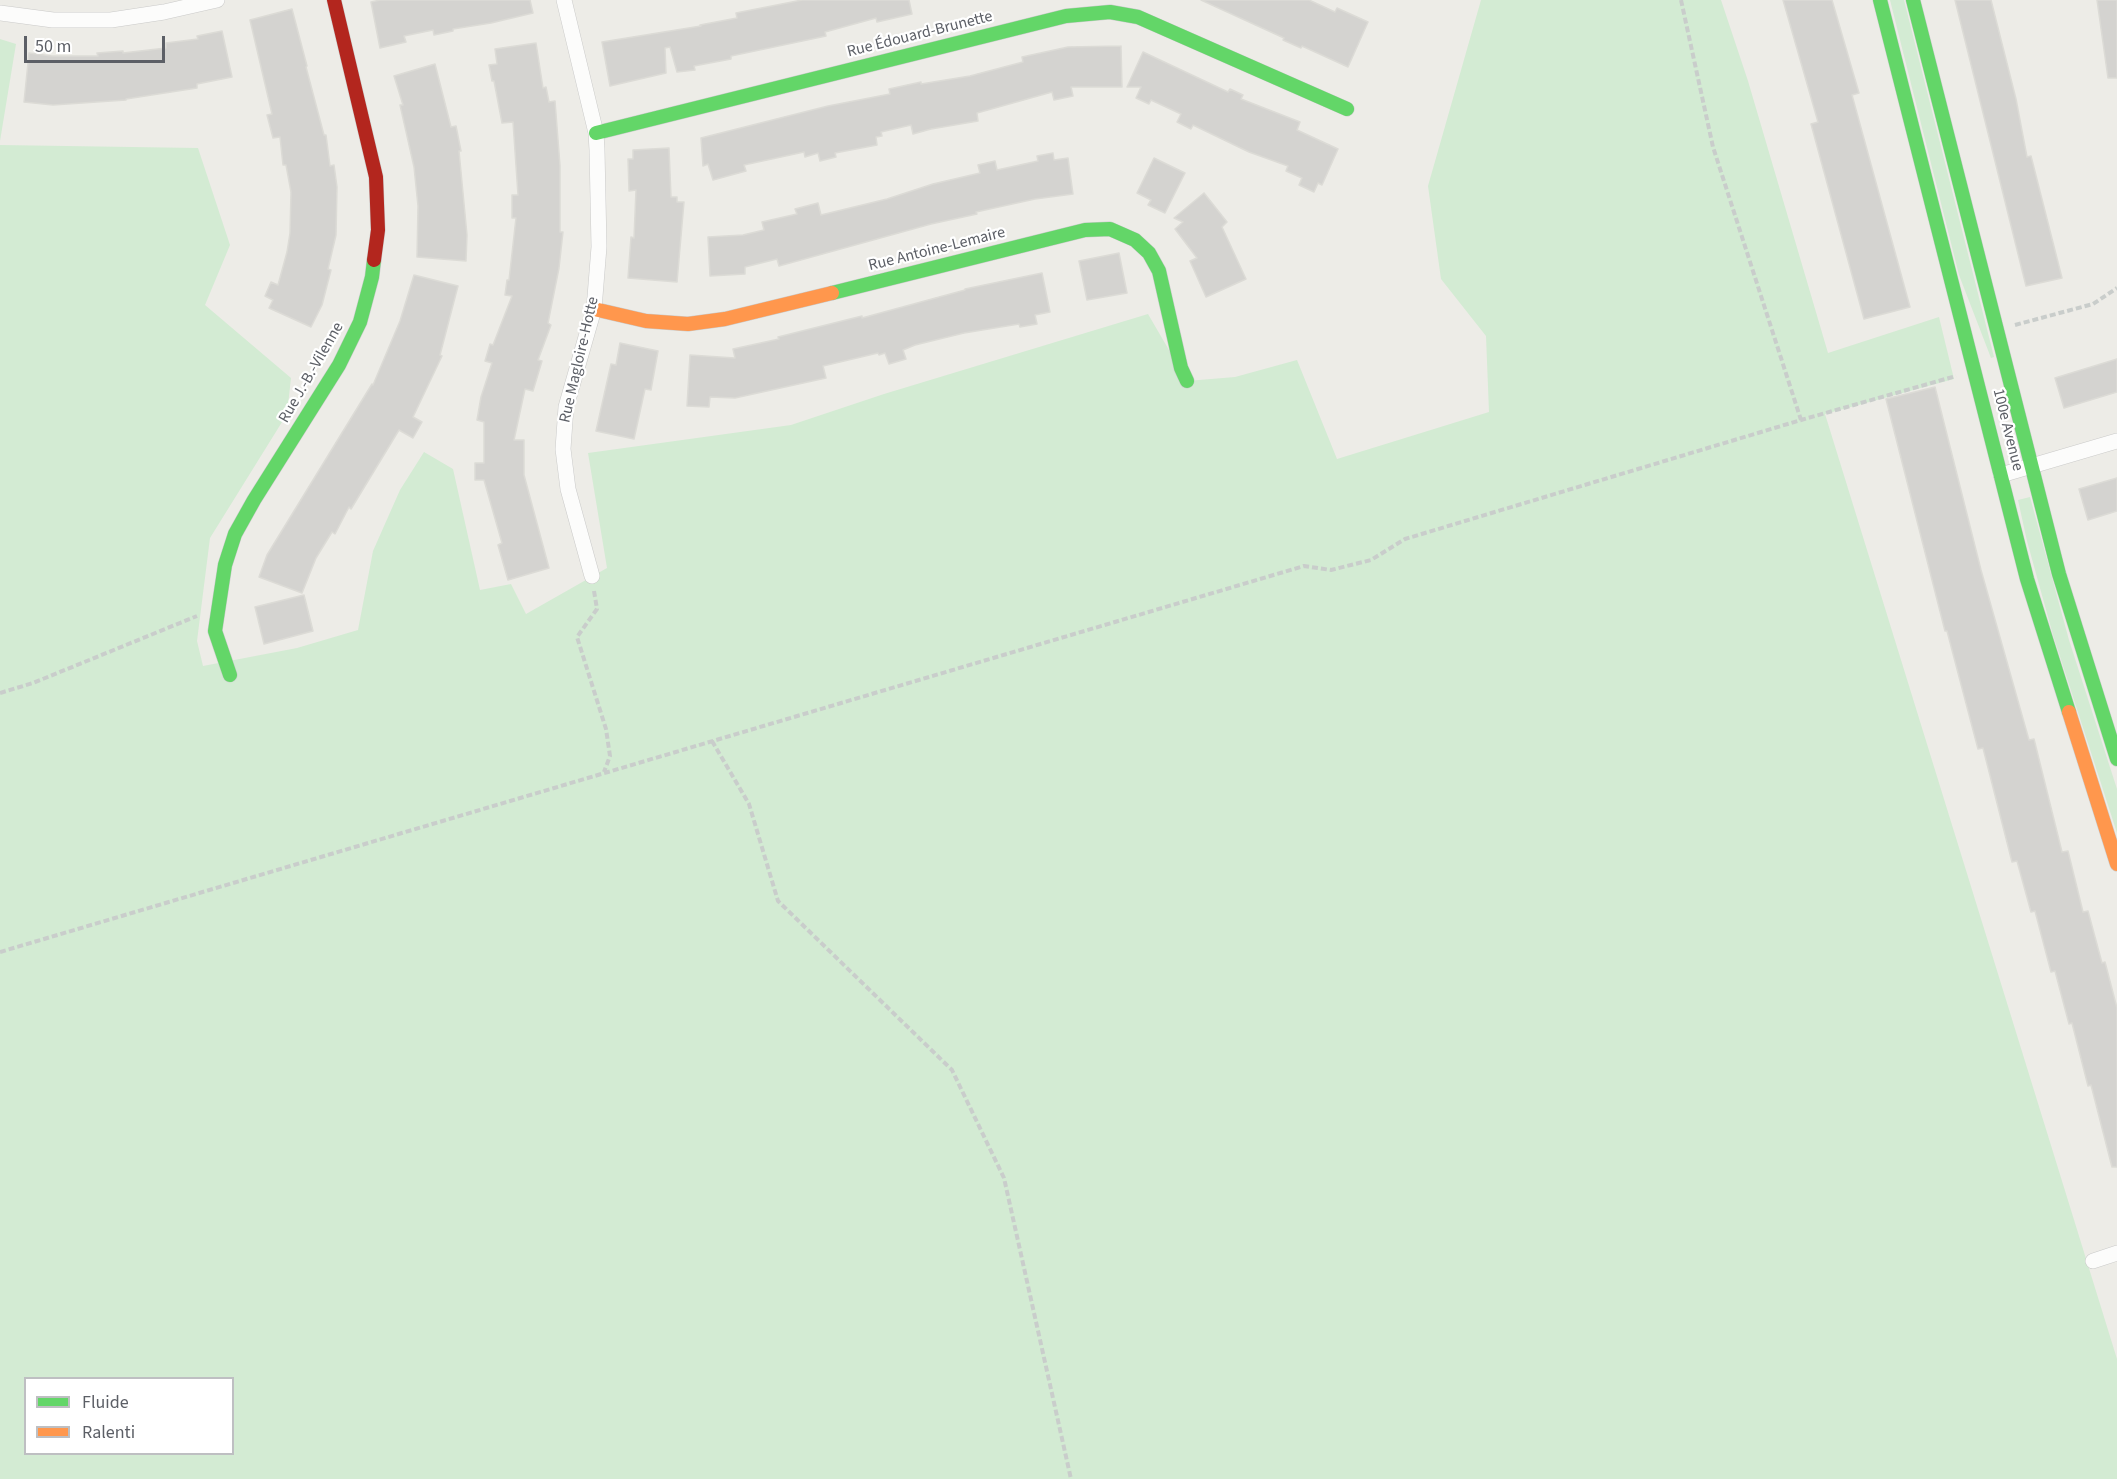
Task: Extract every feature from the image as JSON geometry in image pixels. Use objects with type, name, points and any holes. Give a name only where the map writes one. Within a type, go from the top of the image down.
[{"type":"street","points":[[0,13],[53,20],[111,20],[164,12],[217,0]]},
{"type":"street","name":"Rue J.-B.-Vilenne","points":[[230,675],[215,631],[225,565],[235,534],[339,365],[360,322],[372,277],[378,230],[376,177],[334,0]]},
{"type":"street","name":"Rue Magloire-Hotte","points":[[564,0],[596,133],[599,247],[594,309],[566,407],[563,449],[568,489],[592,576]]},
{"type":"street","name":"100e Avenue","points":[[1880,0],[2035,607],[2117,864]]},
{"type":"street","name":"100e Avenue","points":[[1913,0],[2031,467],[2070,612],[2117,759]]},
{"type":"street","name":"Rue Édouard-Brunette","points":[[596,133],[1066,16],[1110,12],[1138,17],[1347,109]]},
{"type":"street","name":"Rue Antoine-Lemaire","points":[[594,309],[646,321],[688,324],[724,319],[1085,230],[1110,229],[1135,240],[1149,253],[1159,271],[1180,368],[1187,381]]},
{"type":"street","points":[[2001,475],[2117,441]]},
{"type":"street","points":[[2093,1261],[2117,1253]]},
{"type":"path","points":[[1681,0],[1713,147],[1801,420]]},
{"type":"path","points":[[2014,325],[2093,304],[2117,288]]},
{"type":"path","points":[[0,952],[1304,566],[1331,570],[1371,560],[1405,539],[1956,376]]},
{"type":"path","points":[[592,576],[597,609],[577,637],[606,729],[610,756],[603,773]]},
{"type":"path","points":[[0,693],[33,683],[197,616]]},
{"type":"path","points":[[712,741],[749,804],[778,901],[952,1070],[1004,1178],[1071,1479]]},
{"type":"green space","points":[[1481,0],[1721,0],[1748,81],[1828,353],[1939,317],[1954,379],[1825,414],[2117,1359],[2117,1479],[0,1479],[0,145],[198,148],[230,245],[205,305],[291,378],[287,414],[210,538],[197,641],[203,666],[297,648],[358,630],[373,551],[400,490],[424,452],[453,469],[480,590],[511,584],[526,614],[607,568],[588,453],[791,425],[884,394],[1148,314],[1187,381],[1235,377],[1297,360],[1337,459],[1489,412],[1486,336],[1441,279],[1428,186]]},
{"type":"green space","points":[[1890,0],[1904,0],[1994,357],[1991,358],[1959,275]]},
{"type":"green space","points":[[0,39],[16,44],[0,141]]},
{"type":"green space","points":[[2030,497],[2069,640],[2117,789],[2117,833],[2053,635],[2027,541],[2018,500]]},
{"type":"building","points":[[380,0],[530,0],[533,13],[434,35],[433,30],[404,36],[406,42],[380,48],[371,2]]},
{"type":"building","points":[[802,0],[909,0],[912,14],[877,22],[876,18],[825,32],[826,36],[694,66],[695,70],[677,72],[670,47],[665,48],[666,73],[610,86],[602,42],[701,26],[737,18],[736,13]]},
{"type":"building","points":[[1201,0],[1309,0],[1335,12],[1337,8],[1368,22],[1348,67],[1283,40],[1284,38]]},
{"type":"building","points":[[1783,0],[1832,0],[1859,93],[1852,95],[1910,307],[1864,319],[1811,124],[1818,122]]},
{"type":"building","points":[[1955,0],[1991,0],[2016,99],[2027,157],[2031,156],[2062,278],[2026,286]]},
{"type":"building","points":[[2097,0],[2117,0],[2117,78],[2108,78]]},
{"type":"building","points":[[292,9],[324,135],[326,135],[330,166],[334,165],[337,187],[336,235],[328,269],[331,270],[322,305],[311,327],[269,308],[273,300],[265,296],[271,282],[278,285],[287,252],[291,192],[286,165],[283,165],[280,137],[273,138],[267,115],[272,114],[250,20]]},
{"type":"building","points":[[222,31],[232,77],[197,84],[197,88],[126,100],[53,105],[24,102],[29,53],[52,56],[98,56],[97,53],[123,51],[123,53],[166,48],[166,43],[198,39],[197,36]]},
{"type":"building","points":[[536,43],[543,88],[546,87],[549,102],[555,101],[560,166],[560,232],[563,232],[559,268],[548,323],[551,325],[538,360],[542,361],[533,391],[525,389],[514,440],[524,440],[524,475],[549,568],[508,580],[498,545],[502,543],[484,480],[475,480],[475,463],[484,463],[484,422],[477,420],[481,397],[492,363],[485,361],[490,344],[493,345],[512,296],[505,295],[507,280],[509,280],[516,218],[512,218],[512,195],[518,195],[513,122],[502,123],[489,65],[497,64],[495,49]]},
{"type":"building","points":[[1121,46],[1122,87],[1071,87],[1073,96],[1054,100],[1052,92],[977,113],[978,121],[913,134],[911,125],[881,132],[882,136],[876,137],[877,145],[835,153],[836,157],[820,161],[818,153],[805,157],[804,152],[744,165],[746,171],[713,180],[708,164],[703,166],[701,138],[828,106],[890,94],[889,89],[921,82],[921,84],[970,76],[1023,62],[1022,57],[1068,47]]},
{"type":"building","points":[[1143,52],[1228,92],[1230,89],[1243,95],[1241,99],[1300,122],[1297,130],[1338,149],[1322,185],[1318,183],[1314,192],[1299,185],[1302,178],[1286,171],[1288,166],[1249,152],[1193,125],[1191,129],[1177,122],[1181,114],[1151,100],[1149,104],[1136,98],[1141,87],[1127,87]]},
{"type":"building","points":[[435,64],[451,127],[456,126],[461,151],[459,151],[467,235],[466,261],[417,257],[418,206],[414,167],[400,105],[403,105],[394,76]]},
{"type":"building","points":[[669,148],[671,197],[677,197],[677,202],[684,202],[677,282],[628,278],[631,237],[634,238],[636,190],[629,191],[628,159],[633,159],[633,150]]},
{"type":"building","points":[[1053,153],[1054,160],[1068,158],[1073,194],[1035,199],[976,212],[977,214],[931,224],[779,266],[777,259],[745,267],[745,274],[710,276],[708,237],[743,235],[764,230],[762,222],[797,214],[795,209],[818,203],[821,215],[980,173],[978,165],[995,161],[997,170],[1038,161],[1037,156]]},
{"type":"building","points":[[1154,158],[1185,173],[1165,213],[1148,205],[1151,200],[1137,193]]},
{"type":"building","points":[[1204,193],[1227,222],[1222,227],[1246,279],[1206,297],[1190,261],[1197,258],[1175,229],[1183,222],[1174,218]]},
{"type":"building","points":[[1119,253],[1127,293],[1087,300],[1079,261]]},
{"type":"building","points":[[1042,273],[1050,312],[1035,315],[1037,324],[1020,327],[1019,324],[964,333],[915,345],[903,350],[906,359],[889,364],[885,353],[879,355],[878,353],[823,366],[826,378],[735,398],[710,397],[709,407],[687,406],[690,355],[735,358],[733,349],[862,316],[862,318],[965,289]]},
{"type":"building","points":[[414,275],[458,286],[440,355],[442,356],[413,417],[422,422],[413,438],[399,430],[351,509],[349,507],[335,534],[332,532],[316,558],[302,593],[259,577],[267,555],[373,385],[400,321]]},
{"type":"building","points":[[620,343],[658,351],[651,390],[645,389],[634,439],[596,431],[611,364],[616,365]]},
{"type":"building","points":[[2117,359],[2117,392],[2064,408],[2055,378]]},
{"type":"building","points":[[1935,387],[1981,570],[2029,740],[2034,739],[2062,852],[2068,851],[2083,912],[2088,911],[2117,1008],[2117,1167],[2112,1167],[2091,1085],[2088,1086],[2072,1023],[2069,1024],[2055,971],[2051,972],[2035,911],[2031,912],[2017,861],[2012,862],[1983,748],[1978,749],[1947,631],[1945,631],[1886,399]]},
{"type":"building","points":[[2117,478],[2117,511],[2088,520],[2079,489]]},
{"type":"building","points":[[304,595],[313,631],[264,644],[255,607]]},
{"type":"traffic: fast","points":[[1880,0],[2027,579],[2069,712]]},
{"type":"traffic: fast","points":[[1913,0],[2059,574],[2117,759]]},
{"type":"traffic: fast","points":[[596,133],[1066,16],[1110,12],[1138,17],[1347,109]]},
{"type":"traffic: fast","points":[[832,293],[1085,230],[1110,229],[1135,240],[1149,253],[1159,271],[1181,368],[1187,381]]},
{"type":"traffic: fast","points":[[230,675],[215,631],[225,565],[235,534],[339,365],[360,322],[374,260]]},
{"type":"traffic: slow","points":[[594,309],[646,321],[688,324],[725,319],[832,293]]},
{"type":"traffic: slow","points":[[2069,712],[2117,864]]},
{"type":"traffic: jam","points":[[334,0],[376,177],[378,230],[374,260]]}]
